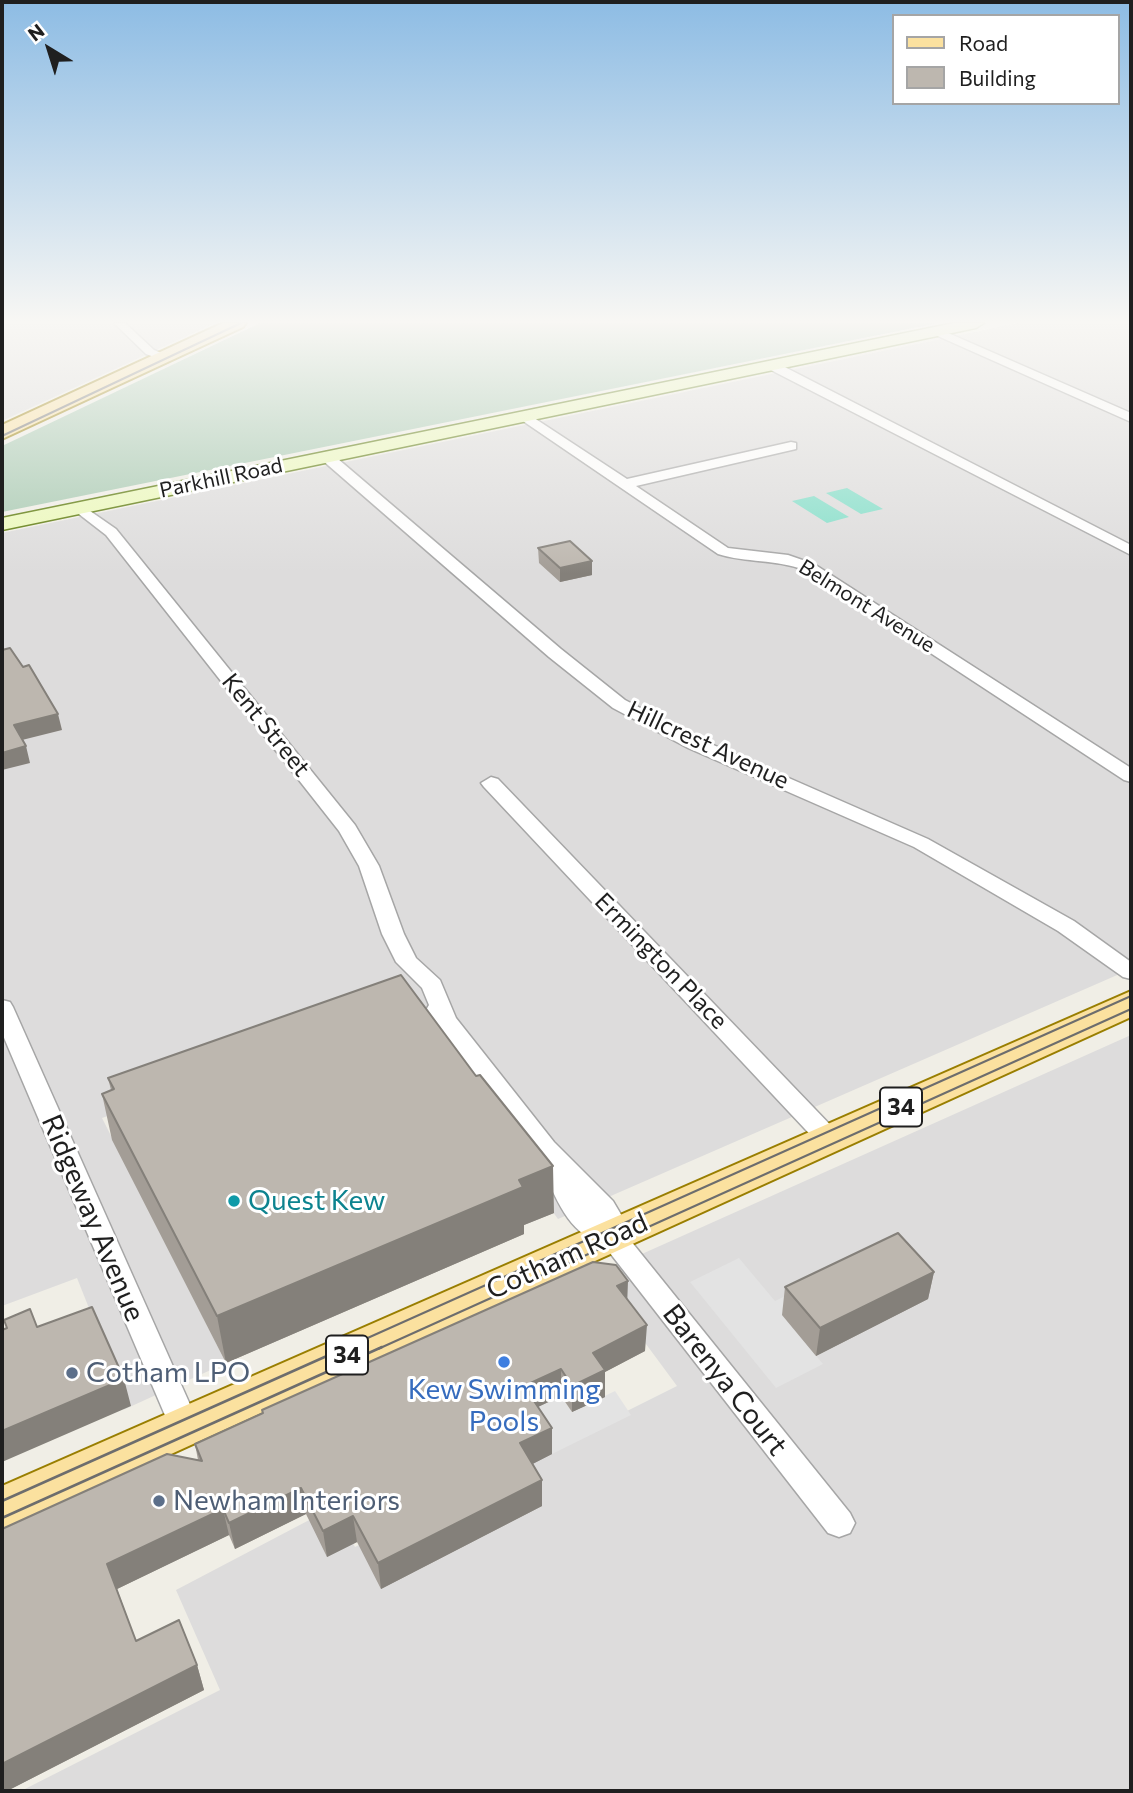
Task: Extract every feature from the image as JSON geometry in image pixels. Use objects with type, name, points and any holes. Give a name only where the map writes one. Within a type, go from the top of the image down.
[{"type":"main road","points":[[2,433],[58,407]]},
{"type":"main road","name":"Cotham Road","points":[[2,1509],[1131,1003]]},
{"type":"street","name":"Parkhill Road","points":[[2,524],[570,407]]},
{"type":"street","points":[[852,407],[1131,551]]},
{"type":"street","points":[[1105,407],[1131,418]]},
{"type":"street","name":"Belmont Avenue","points":[[525,416],[723,551],[737,555],[784,558],[809,567],[1131,776]]},
{"type":"street","points":[[625,484],[790,446]]},
{"type":"street","name":"Hillcrest Avenue","points":[[326,456],[555,653],[619,704],[707,750],[921,843],[1066,926],[1131,972]]},
{"type":"street","name":"Kent Street","points":[[99,504],[111,532]]},
{"type":"street","name":"Kent Street","points":[[80,508],[111,532],[348,829],[369,866],[393,934],[392,951],[402,975],[446,1017],[545,1149],[583,1219],[601,1234],[612,1236]]},
{"type":"street","name":"Ermington Place","points":[[491,783],[829,1139]]},
{"type":"street","name":"Ridgeway Avenue","points":[[2,1007],[185,1427]]},
{"type":"street","name":"Barenya Court","points":[[612,1236],[839,1523]]},
{"type":"shaded area","points":[[2,407],[33,407],[2,421]]},
{"type":"shaded area","points":[[613,407],[1131,407],[1131,969],[558,1219],[406,1013],[102,1118],[226,1363],[123,1410],[128,1406],[77,1278],[2,1306],[2,533]]},
{"type":"shaded area","points":[[1131,1035],[1131,1791],[21,1791],[220,1690],[176,1590],[334,1507],[355,1547],[677,1386],[595,1275]]},
{"type":"shaded area","points":[[739,1258],[775,1301],[851,1263],[782,1315],[823,1364],[776,1388],[690,1282]]},
{"type":"shaded area","points":[[615,1391],[631,1415],[552,1454],[535,1428],[519,1415],[560,1395],[572,1412]]},
{"type":"green space","points":[[84,407],[524,407],[2,512],[2,446]]},
{"type":"green space","points":[[847,488],[883,509],[861,514],[826,493]]},
{"type":"green space","points":[[814,496],[849,517],[827,523],[792,501]]},
{"type":"building","points":[[570,541],[592,561],[560,568],[538,548]]},
{"type":"building","points":[[10,648],[23,667],[29,665],[58,714],[14,725],[26,746],[2,753],[2,650]]},
{"type":"building","name":"Quest Kew","points":[[401,975],[476,1076],[480,1075],[553,1166],[519,1180],[523,1187],[217,1316],[102,1094],[114,1089],[108,1078]]},
{"type":"building","points":[[898,1233],[934,1272],[820,1328],[785,1287]]},
{"type":"building","points":[[593,1262],[616,1265],[628,1281],[617,1286],[647,1325],[593,1353],[605,1370],[572,1386],[561,1369],[524,1386],[552,1428],[520,1443],[542,1480],[378,1563],[353,1516],[323,1531],[301,1488],[229,1523],[223,1509],[107,1564],[136,1641],[179,1620],[197,1665],[2,1764],[2,1529],[167,1454],[202,1461],[195,1444],[263,1413],[262,1410]]},
{"type":"building","points":[[92,1307],[124,1379],[2,1431],[2,1330],[7,1328],[4,1320],[30,1309],[37,1327]]},
{"type":"tram line","points":[[2,436],[64,407]]},
{"type":"tram line","points":[[343,1349],[1131,996]]},
{"type":"tram line","points":[[378,1349],[1131,1009]]},
{"type":"tram line","points":[[2,1501],[347,1347]]},
{"type":"tram line","points":[[2,1518],[382,1347]]},
{"type":"place","name":"Quest Kew","points":[[234,1201]]},
{"type":"place","name":"Kew Swimming Pools","points":[[504,1362]]},
{"type":"place","name":"Cotham LPO","points":[[72,1373]]},
{"type":"place","name":"Newham Interiors","points":[[159,1501]]}]
